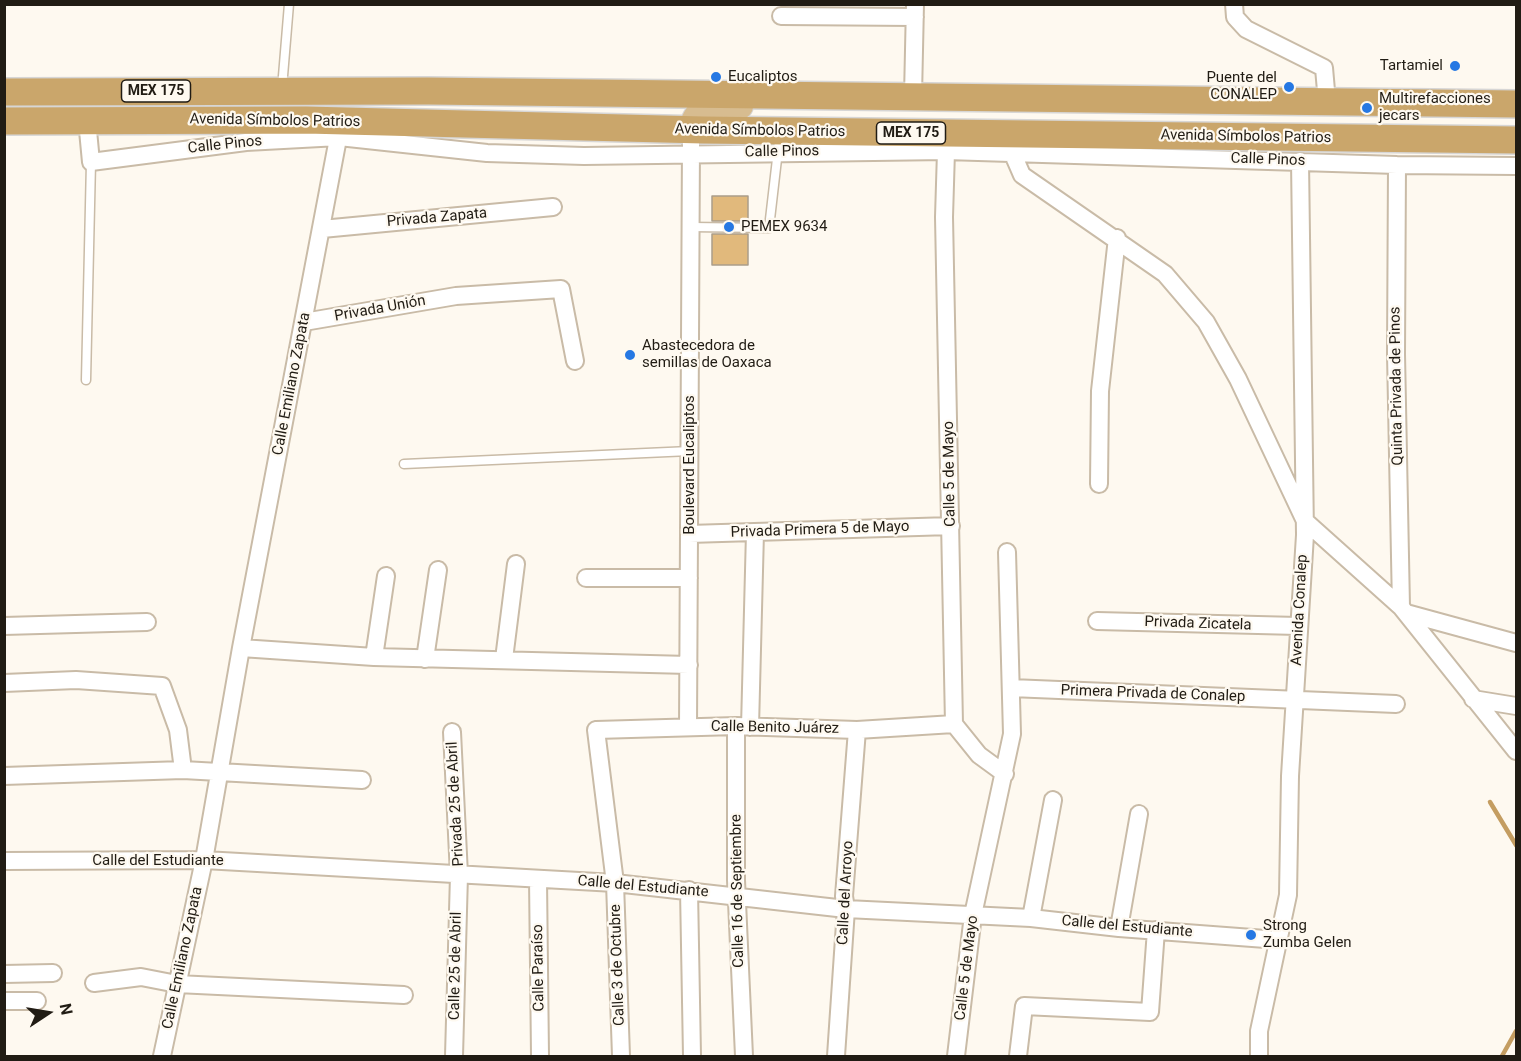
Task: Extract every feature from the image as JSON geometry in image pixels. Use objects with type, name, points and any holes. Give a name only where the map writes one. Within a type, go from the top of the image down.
[{"type":"highway","name":"Avenida Símbolos Patrios","points":[[4,92],[282,91],[913,96],[1516,104]]},
{"type":"highway","name":"Avenida Símbolos Patrios","points":[[4,121],[87,120],[691,142],[1212,147],[1516,140]]},
{"type":"main road","points":[[691,142],[695,115],[701,110],[714,106],[785,105],[797,96]]},
{"type":"street","points":[[1234,4],[1235,17],[1246,28],[1324,68],[1327,102]]},
{"type":"street","points":[[781,16],[915,11],[913,96]]},
{"type":"street","points":[[87,120],[91,162]]},
{"type":"street","name":"Calle Pinos","points":[[91,162],[340,129]]},
{"type":"street","name":"Calle Emiliano Zapata","points":[[162,1056],[204,860],[241,648],[340,129]]},
{"type":"street","name":"Boulevard Eucaliptos","points":[[688,728],[691,142]]},
{"type":"street","name":"Calle Pinos","points":[[779,142],[946,151],[1012,152],[1212,147],[1300,161],[1516,166]]},
{"type":"street","name":"Calle 5 de Mayo","points":[[946,151],[944,217],[954,724]]},
{"type":"street","points":[[1012,152],[1022,175],[1117,238],[1165,274],[1206,322],[1238,379],[1305,521],[1403,610],[1516,751]]},
{"type":"street","name":"Avenida Conalep","points":[[1259,1056],[1259,1031],[1288,895],[1290,776],[1305,521],[1300,161]]},
{"type":"street","name":"Quinta Privada de Pinos","points":[[1397,165],[1396,354],[1403,610]]},
{"type":"street","name":"Privada Zapata","points":[[322,229],[553,207]]},
{"type":"street","points":[[1099,484],[1100,391],[1117,238]]},
{"type":"street","name":"Privada Unión","points":[[304,322],[456,296],[561,289],[575,361]]},
{"type":"street","name":"Privada Primera 5 de Mayo","points":[[689,534],[951,526]]},
{"type":"street","name":"Calle 16 de Septiembre","points":[[744,1056],[738,897],[743,727],[755,532]]},
{"type":"street","name":"Calle 5 de Mayo","points":[[956,1056],[973,915],[1012,734],[1007,552]]},
{"type":"street","points":[[504,659],[516,564]]},
{"type":"street","points":[[425,659],[438,570]]},
{"type":"street","points":[[374,657],[386,576]]},
{"type":"street","points":[[586,578],[689,578]]},
{"type":"street","points":[[1403,610],[1516,643]]},
{"type":"street","points":[[4,626],[147,621]]},
{"type":"street","name":"Privada Zicatela","points":[[1097,621],[1298,626]]},
{"type":"street","points":[[241,648],[425,659],[689,665]]},
{"type":"street","points":[[4,683],[76,680],[162,686],[178,730],[183,770]]},
{"type":"street","name":"Primera Privada de Conalep","points":[[1011,688],[1396,704]]},
{"type":"street","points":[[1473,699],[1516,706]]},
{"type":"street","points":[[954,724],[979,755],[1005,774]]},
{"type":"street","name":"Calle Benito Juárez","points":[[596,730],[743,727],[857,730],[954,724]]},
{"type":"street","name":"Calle 3 de Octubre","points":[[596,730],[615,883],[621,1056]]},
{"type":"street","name":"Calle del Arroyo","points":[[836,1056],[846,909],[844,896],[857,730]]},
{"type":"street","name":"Privada 25 de Abril","points":[[452,732],[459,875]]},
{"type":"street","points":[[4,777],[183,770],[362,780]]},
{"type":"street","points":[[1031,918],[1053,800]]},
{"type":"street","points":[[1119,928],[1139,814]]},
{"type":"street","name":"Calle del Estudiante","points":[[4,861],[204,860],[615,883],[846,909],[1031,918],[1119,928],[1279,940]]},
{"type":"street","name":"Calle 25 de Abril","points":[[454,1056],[459,875]]},
{"type":"street","name":"Calle Paraíso","points":[[538,879],[540,1056]]},
{"type":"street","points":[[689,890],[692,1056]]},
{"type":"street","points":[[1018,1056],[1024,1006],[1150,1012],[1156,930]]},
{"type":"street","points":[[4,974],[53,973]]},
{"type":"street","points":[[94,983],[141,977],[177,984],[404,995]]},
{"type":"street","points":[[4,1001],[37,1001]]},
{"type":"lane","points":[[282,91],[289,4]]},
{"type":"lane","points":[[691,227],[769,228],[779,142]]},
{"type":"lane","points":[[87,380],[91,162]]},
{"type":"lane","points":[[404,464],[690,451]]},
{"type":"building","points":[[712,196],[748,196],[748,221],[712,221]]},
{"type":"building","points":[[712,234],[748,234],[748,265],[712,265]]},
{"type":"waterway","points":[[1490,802],[1516,845]]},
{"type":"waterway","points":[[1502,1056],[1516,1031]]},
{"type":"place","name":"Tartamiel","points":[[1455,66]]},
{"type":"place","name":"Eucaliptos","points":[[716,77]]},
{"type":"place","name":"Puente del CONALEP","points":[[1289,87]]},
{"type":"place","name":"Multirefacciones jecars","points":[[1367,108]]},
{"type":"place","name":"PEMEX 9634","points":[[729,227]]},
{"type":"place","name":"Abastecedora de semillas de Oaxaca","points":[[630,355]]},
{"type":"place","name":"Strong Zumba Gelen","points":[[1251,935]]}]
